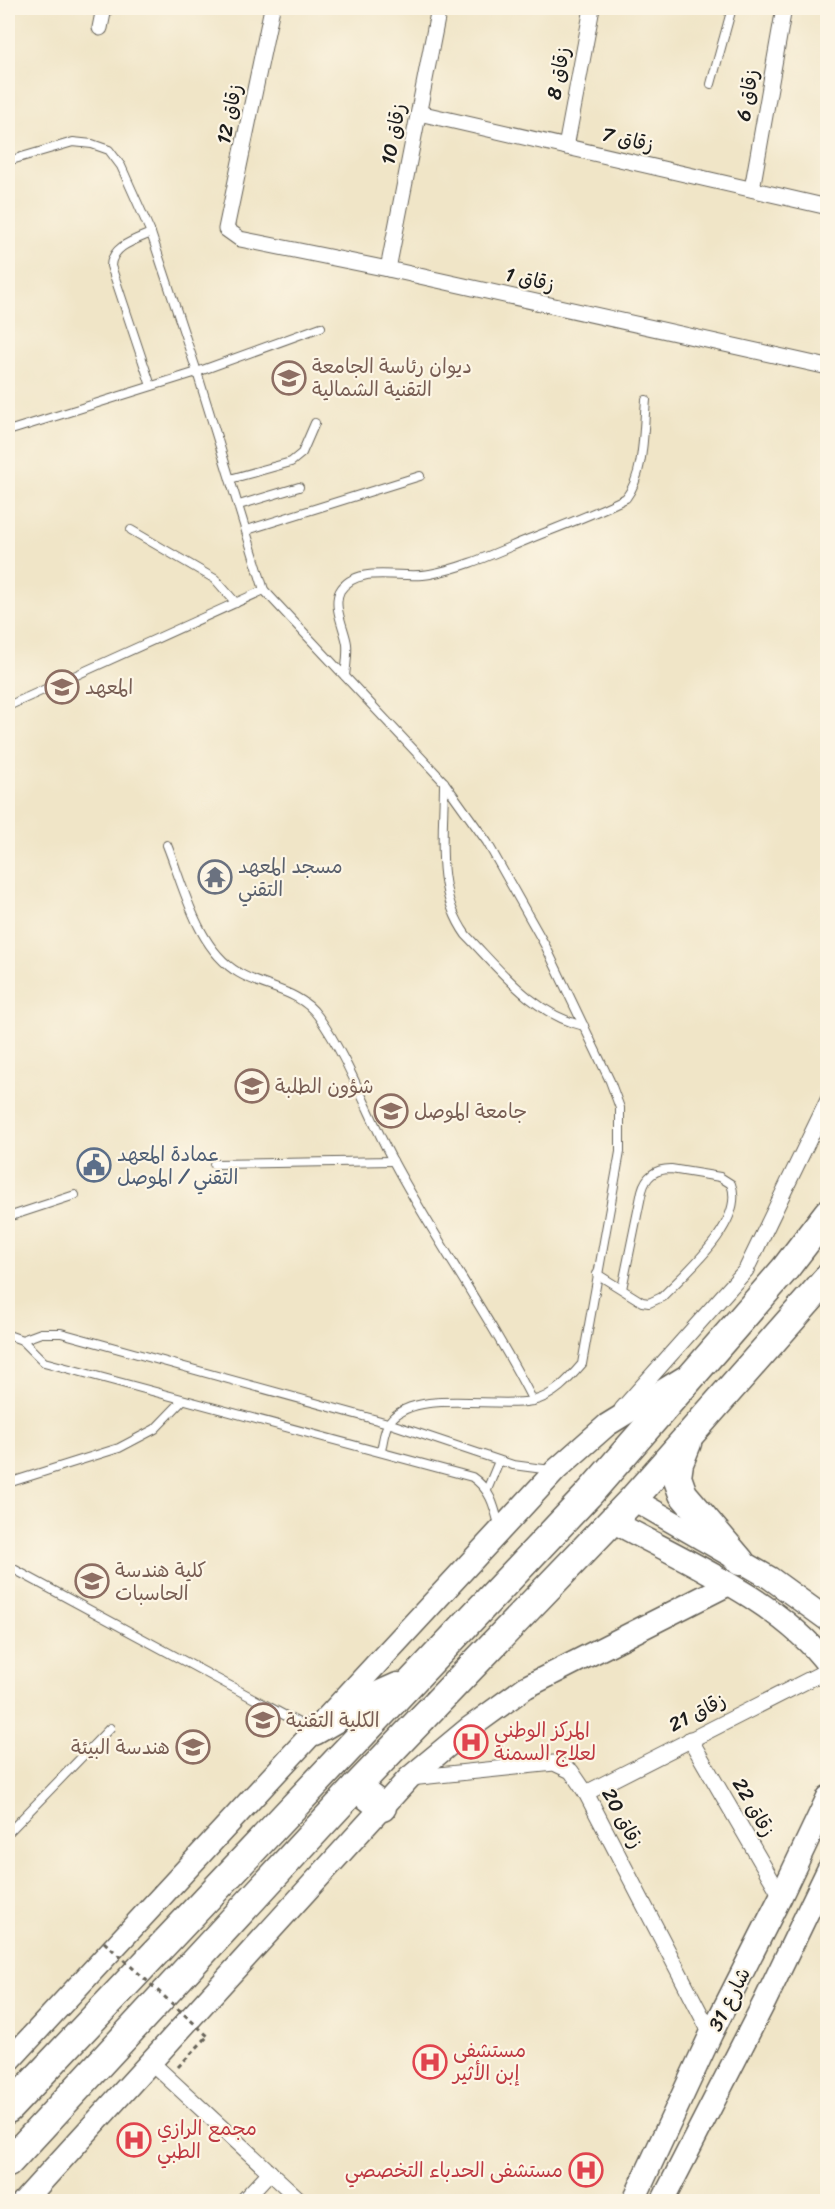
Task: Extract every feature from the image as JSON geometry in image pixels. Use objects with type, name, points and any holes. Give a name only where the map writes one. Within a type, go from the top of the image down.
[{"type":"highway","points":[[8,2109],[588,1495],[784,1269],[828,1213]]},
{"type":"highway","points":[[8,2163],[356,1787],[633,1499],[828,1278]]},
{"type":"highway","points":[[690,1435],[679,1463],[677,1477],[682,1494],[733,1573]]},
{"type":"highway","points":[[314,1731],[362,1703],[411,1682]]},
{"type":"highway","points":[[356,1787],[382,1807]]},
{"type":"main road","points":[[8,2062],[556,1470],[607,1425],[692,1374]]},
{"type":"main road","points":[[633,1499],[733,1573],[754,1600],[812,1643],[828,1665]]},
{"type":"main road","points":[[612,1521],[733,1573],[770,1578],[828,1620]]},
{"type":"main road","points":[[24,2202],[409,1778],[468,1729],[526,1687],[733,1573]]},
{"type":"main road","points":[[754,1600],[770,1578]]},
{"type":"main road","name":"شارع 31","points":[[633,2202],[711,2034],[782,1896],[828,1797]]},
{"type":"main road","points":[[801,1854],[828,1865]]},
{"type":"main road","name":"شارع 31","points":[[662,2202],[765,2001],[828,1870]]},
{"type":"street","points":[[100,28],[104,8]]},
{"type":"street","name":"زقاق 12","points":[[226,229],[272,8]]},
{"type":"street","name":"زقاق 10","points":[[388,269],[439,8]]},
{"type":"street","name":"زقاق 8","points":[[566,147],[592,8]]},
{"type":"street","name":"زقاق 6","points":[[752,189],[784,8]]},
{"type":"street","name":"زقاق 7","points":[[419,113],[828,207]]},
{"type":"street","name":"زقاق 1","points":[[226,229],[240,239],[388,269],[828,367]]},
{"type":"street","points":[[607,1425],[746,1270],[828,1100]]},
{"type":"street","name":"زقاق 21","points":[[586,1793],[828,1670]]},
{"type":"street","name":"زقاق 22","points":[[690,1739],[782,1896]]},
{"type":"street","name":"زقاق 20","points":[[409,1778],[554,1763],[571,1771],[586,1793],[711,2034]]},
{"type":"street","points":[[152,2063],[302,2202]]},
{"type":"street","points":[[242,2202],[270,2172]]},
{"type":"lane","points":[[711,84],[732,8]]},
{"type":"lane","points":[[8,161],[73,142],[92,144],[109,150],[121,166],[151,233],[197,372],[264,590],[444,782],[488,842],[520,898],[616,1094],[621,1123],[620,1152],[582,1364],[564,1385],[533,1401],[427,1404],[409,1408],[397,1414],[388,1423],[381,1452]]},
{"type":"lane","points":[[151,233],[116,251],[111,258],[111,266],[151,386]]},
{"type":"lane","points":[[8,431],[197,372],[321,327]]},
{"type":"lane","points":[[345,676],[347,646],[338,608],[338,594],[345,584],[356,578],[375,574],[410,577],[431,574],[474,562],[626,498],[634,486],[638,473],[646,400]]},
{"type":"lane","points":[[230,478],[291,462],[302,453],[315,423]]},
{"type":"lane","points":[[247,530],[420,476]]},
{"type":"lane","points":[[239,505],[298,487]]},
{"type":"lane","points":[[131,530],[215,579],[236,603]]},
{"type":"lane","points":[[8,706],[264,590]]},
{"type":"lane","points":[[444,782],[443,880],[450,909],[457,923],[533,1003],[554,1017],[584,1026]]},
{"type":"lane","points":[[167,845],[200,929],[219,958],[240,974],[280,988],[316,1012],[339,1047],[393,1161],[487,1317],[533,1401]]},
{"type":"lane","points":[[214,1164],[393,1161]]},
{"type":"lane","points":[[597,1274],[642,1302],[649,1303],[662,1298],[721,1234],[734,1197],[732,1184],[720,1177],[671,1169],[663,1169],[649,1177],[642,1191],[622,1289]]},
{"type":"lane","points":[[8,1217],[75,1195]]},
{"type":"lane","points":[[8,1335],[22,1340],[41,1333],[61,1333],[388,1423],[499,1461],[527,1468],[556,1470]]},
{"type":"lane","points":[[22,1340],[27,1349],[44,1362],[472,1478],[487,1490],[501,1529]]},
{"type":"lane","points":[[8,1483],[119,1448],[155,1429],[183,1400]]},
{"type":"lane","points":[[487,1490],[499,1461]]},
{"type":"lane","points":[[8,1566],[314,1731]]},
{"type":"lane","points":[[8,1833],[110,1728]]},
{"type":"path","points":[[104,1942],[208,2036],[185,2060]]},
{"type":"place","name":"ديوان رئاسة الجامعة التقنية الشمالية","points":[[289,378]]},
{"type":"place","name":"المعهد","points":[[62,687]]},
{"type":"place","name":"مسجد المعهد التقني","points":[[215,877]]},
{"type":"place","name":"شؤون الطلبة","points":[[252,1086]]},
{"type":"place","name":"جامعة الموصل","points":[[391,1111]]},
{"type":"place","name":"عمادة المعهد التقني / الموصل","points":[[94,1165]]},
{"type":"place","name":"كلية هندسة الحاسبات","points":[[92,1581]]},
{"type":"place","name":"الكلية التقنية","points":[[263,1720]]},
{"type":"place","name":"المركز الوطني لعلاج السمنة","points":[[471,1742]]},
{"type":"place","name":"هندسة البيئة","points":[[193,1747]]},
{"type":"place","name":"مستشفى إبن الأثير","points":[[430,2062]]},
{"type":"place","name":"مجمع الرازي الطبي","points":[[134,2140]]},
{"type":"place","name":"مستشفى الحدباء التخصصي","points":[[586,2170]]}]
